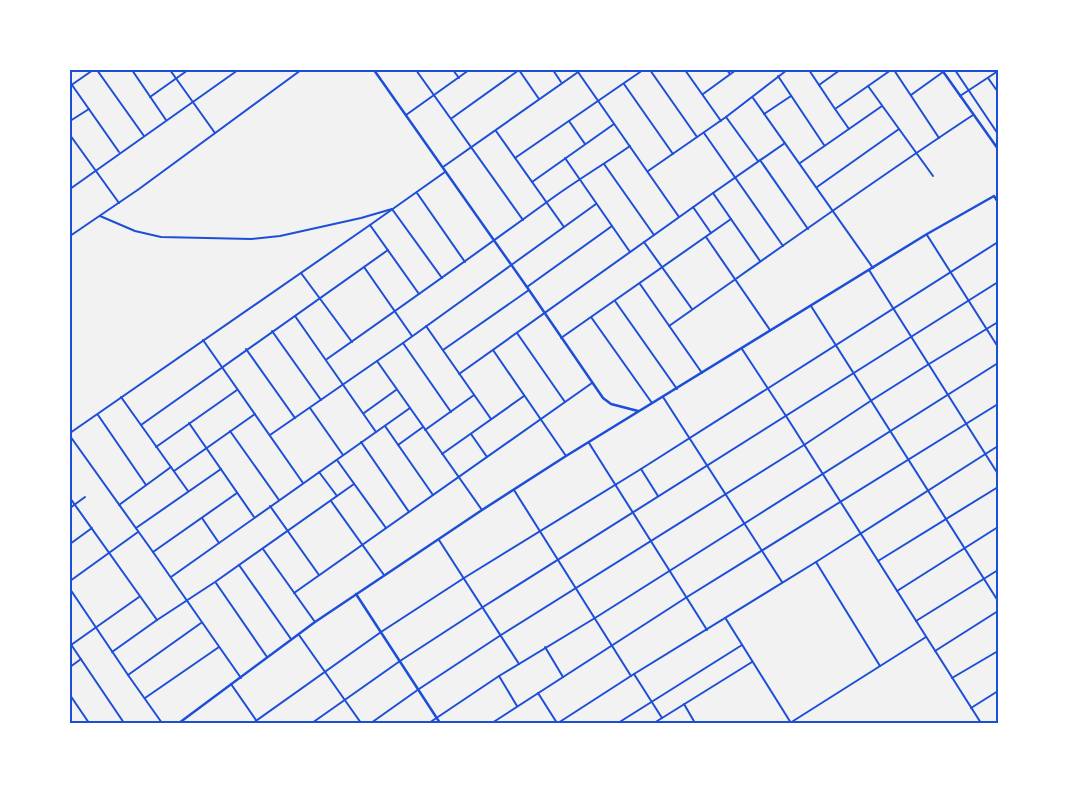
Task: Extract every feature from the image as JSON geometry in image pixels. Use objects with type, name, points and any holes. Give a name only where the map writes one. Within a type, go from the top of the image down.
[{"type":"street","points":[[93,70],[71,85],[120,153]]},
{"type":"street","points":[[97,70],[144,136]]},
{"type":"street","points":[[132,70],[166,120]]},
{"type":"street","points":[[170,70],[215,133]]},
{"type":"street","points":[[150,97],[188,70]]},
{"type":"street","points":[[70,188],[238,70]]},
{"type":"street","points":[[294,70],[297,74]]},
{"type":"street","points":[[70,236],[119,203],[302,70]]},
{"type":"street","points":[[374,70],[606,402],[639,411]]},
{"type":"street","points":[[416,70],[524,220]]},
{"type":"street","points":[[453,70],[459,78]]},
{"type":"street","points":[[406,115],[470,70]]},
{"type":"street","points":[[451,119],[519,70],[539,99]]},
{"type":"street","points":[[553,70],[562,83]]},
{"type":"street","points":[[516,158],[643,70]]},
{"type":"street","points":[[650,70],[697,137]]},
{"type":"street","points":[[685,70],[721,121]]},
{"type":"street","points":[[727,70],[730,74]]},
{"type":"street","points":[[702,94],[736,70]]},
{"type":"street","points":[[648,172],[753,98],[786,70]]},
{"type":"street","points":[[809,70],[849,129]]},
{"type":"street","points":[[819,85],[840,70]]},
{"type":"street","points":[[835,108],[892,70],[939,138]]},
{"type":"street","points":[[955,70],[998,134]]},
{"type":"street","points":[[443,167],[579,71],[679,217]]},
{"type":"street","points":[[911,95],[942,71],[998,149]]},
{"type":"street","points":[[960,96],[998,71]]},
{"type":"street","points":[[778,76],[824,146]]},
{"type":"street","points":[[988,78],[998,92]]},
{"type":"street","points":[[624,83],[672,154]]},
{"type":"street","points":[[868,86],[933,176]]},
{"type":"street","points":[[764,114],[791,96]]},
{"type":"street","points":[[753,98],[874,268]]},
{"type":"street","points":[[800,163],[882,105]]},
{"type":"street","points":[[70,121],[89,108]]},
{"type":"street","points":[[669,326],[974,115]]},
{"type":"street","points":[[726,117],[808,229]]},
{"type":"street","points":[[569,121],[585,144]]},
{"type":"street","points":[[532,182],[614,124]]},
{"type":"street","points":[[816,187],[899,129]]},
{"type":"street","points":[[495,130],[564,227]]},
{"type":"street","points":[[704,132],[783,246]]},
{"type":"street","points":[[70,135],[119,203]]},
{"type":"street","points":[[459,374],[785,143]]},
{"type":"street","points":[[327,359],[465,262],[493,240],[524,220],[546,202],[630,146]]},
{"type":"street","points":[[565,158],[630,252]]},
{"type":"street","points":[[604,164],[654,235]]},
{"type":"street","points":[[241,678],[70,435],[121,397],[446,172]]},
{"type":"street","points":[[416,193],[465,262]]},
{"type":"street","points":[[713,193],[761,261]]},
{"type":"street","points":[[179,723],[315,622],[566,456],[927,234],[996,195],[998,202]]},
{"type":"street","points":[[270,435],[403,343],[596,204]]},
{"type":"street","points":[[693,207],[711,233]]},
{"type":"street","points":[[100,216],[135,231],[161,237],[251,239],[280,236],[392,209]]},
{"type":"street","points":[[392,209],[442,278]]},
{"type":"street","points":[[561,338],[732,219]]},
{"type":"street","points":[[370,224],[419,294]]},
{"type":"street","points":[[443,350],[612,226]]},
{"type":"street","points":[[927,234],[998,347]]},
{"type":"street","points":[[706,237],[771,331]]},
{"type":"street","points":[[644,242],[693,310]]},
{"type":"street","points":[[253,723],[258,722],[381,632],[464,578],[641,469],[998,242]]},
{"type":"street","points":[[141,424],[388,250]]},
{"type":"street","points":[[364,267],[412,336]]},
{"type":"street","points":[[869,270],[998,474]]},
{"type":"street","points":[[301,273],[352,342]]},
{"type":"street","points":[[312,723],[400,661],[998,282]]},
{"type":"street","points":[[640,284],[702,373]]},
{"type":"street","points":[[615,300],[677,388]]},
{"type":"street","points":[[811,306],[998,601]]},
{"type":"street","points":[[295,316],[327,359],[376,432]]},
{"type":"street","points":[[591,317],[653,404]]},
{"type":"street","points":[[371,723],[501,635],[726,495],[928,364],[998,322]]},
{"type":"street","points":[[426,326],[491,419]]},
{"type":"street","points":[[272,331],[321,400]]},
{"type":"street","points":[[517,333],[565,402]]},
{"type":"street","points":[[203,340],[304,483]]},
{"type":"street","points":[[403,343],[451,412]]},
{"type":"street","points":[[742,349],[981,723]]},
{"type":"street","points":[[246,350],[295,418]]},
{"type":"street","points":[[493,350],[566,456]]},
{"type":"street","points":[[377,361],[482,510]]},
{"type":"street","points":[[430,723],[544,647],[595,618],[998,363]]},
{"type":"street","points":[[294,593],[592,383]]},
{"type":"street","points":[[156,446],[237,390]]},
{"type":"street","points":[[364,413],[397,390]]},
{"type":"street","points":[[425,430],[474,395]]},
{"type":"street","points":[[442,454],[525,396]]},
{"type":"street","points":[[121,397],[188,491]]},
{"type":"street","points":[[663,397],[782,583]]},
{"type":"street","points":[[492,723],[687,597],[998,404]]},
{"type":"street","points":[[310,408],[343,455]]},
{"type":"street","points":[[171,577],[410,408]]},
{"type":"street","points":[[97,414],[146,485]]},
{"type":"street","points":[[174,471],[255,414]]},
{"type":"street","points":[[189,423],[254,517]]},
{"type":"street","points":[[385,426],[433,495]]},
{"type":"street","points":[[398,445],[423,427]]},
{"type":"street","points":[[230,430],[278,500]]},
{"type":"street","points":[[471,434],[487,457]]},
{"type":"street","points":[[361,442],[409,512]]},
{"type":"street","points":[[589,442],[707,630]]},
{"type":"street","points":[[538,693],[557,723],[998,446]]},
{"type":"street","points":[[337,460],[386,528]]},
{"type":"street","points":[[119,505],[171,467]]},
{"type":"street","points":[[135,528],[220,469]]},
{"type":"street","points":[[641,469],[658,497]]},
{"type":"street","points":[[319,472],[337,497]]},
{"type":"street","points":[[112,652],[263,549],[354,484]]},
{"type":"street","points":[[878,561],[998,486]]},
{"type":"street","points":[[514,490],[612,646],[662,718]]},
{"type":"street","points":[[153,552],[237,493]]},
{"type":"street","points":[[70,508],[85,497]]},
{"type":"street","points":[[70,498],[157,620]]},
{"type":"street","points":[[331,501],[384,576]]},
{"type":"street","points":[[270,506],[319,575]]},
{"type":"street","points":[[202,518],[219,543]]},
{"type":"street","points":[[897,591],[998,527]]},
{"type":"street","points":[[70,544],[92,528]]},
{"type":"street","points":[[70,581],[138,532]]},
{"type":"street","points":[[438,539],[519,664]]},
{"type":"street","points":[[263,549],[315,622]]},
{"type":"street","points":[[816,562],[880,666]]},
{"type":"street","points":[[239,565],[291,639]]},
{"type":"street","points":[[916,621],[998,570]]},
{"type":"street","points":[[215,582],[267,656]]},
{"type":"street","points":[[70,590],[162,723]]},
{"type":"street","points":[[356,594],[440,723]]},
{"type":"street","points":[[124,723],[71,644],[139,596]]},
{"type":"street","points":[[935,651],[998,611]]},
{"type":"street","points":[[725,619],[791,723],[926,637]]},
{"type":"street","points":[[128,675],[202,622]]},
{"type":"street","points":[[298,634],[361,723]]},
{"type":"street","points":[[618,723],[742,645]]},
{"type":"street","points":[[145,698],[219,647]]},
{"type":"street","points":[[544,647],[563,677]]},
{"type":"street","points":[[952,678],[998,651]]},
{"type":"street","points":[[70,667],[81,659]]},
{"type":"street","points":[[654,723],[753,662]]},
{"type":"street","points":[[499,676],[517,706]]},
{"type":"street","points":[[231,684],[258,722]]},
{"type":"street","points":[[971,708],[998,691]]},
{"type":"street","points":[[70,695],[90,723]]},
{"type":"street","points":[[684,704],[696,723]]}]
